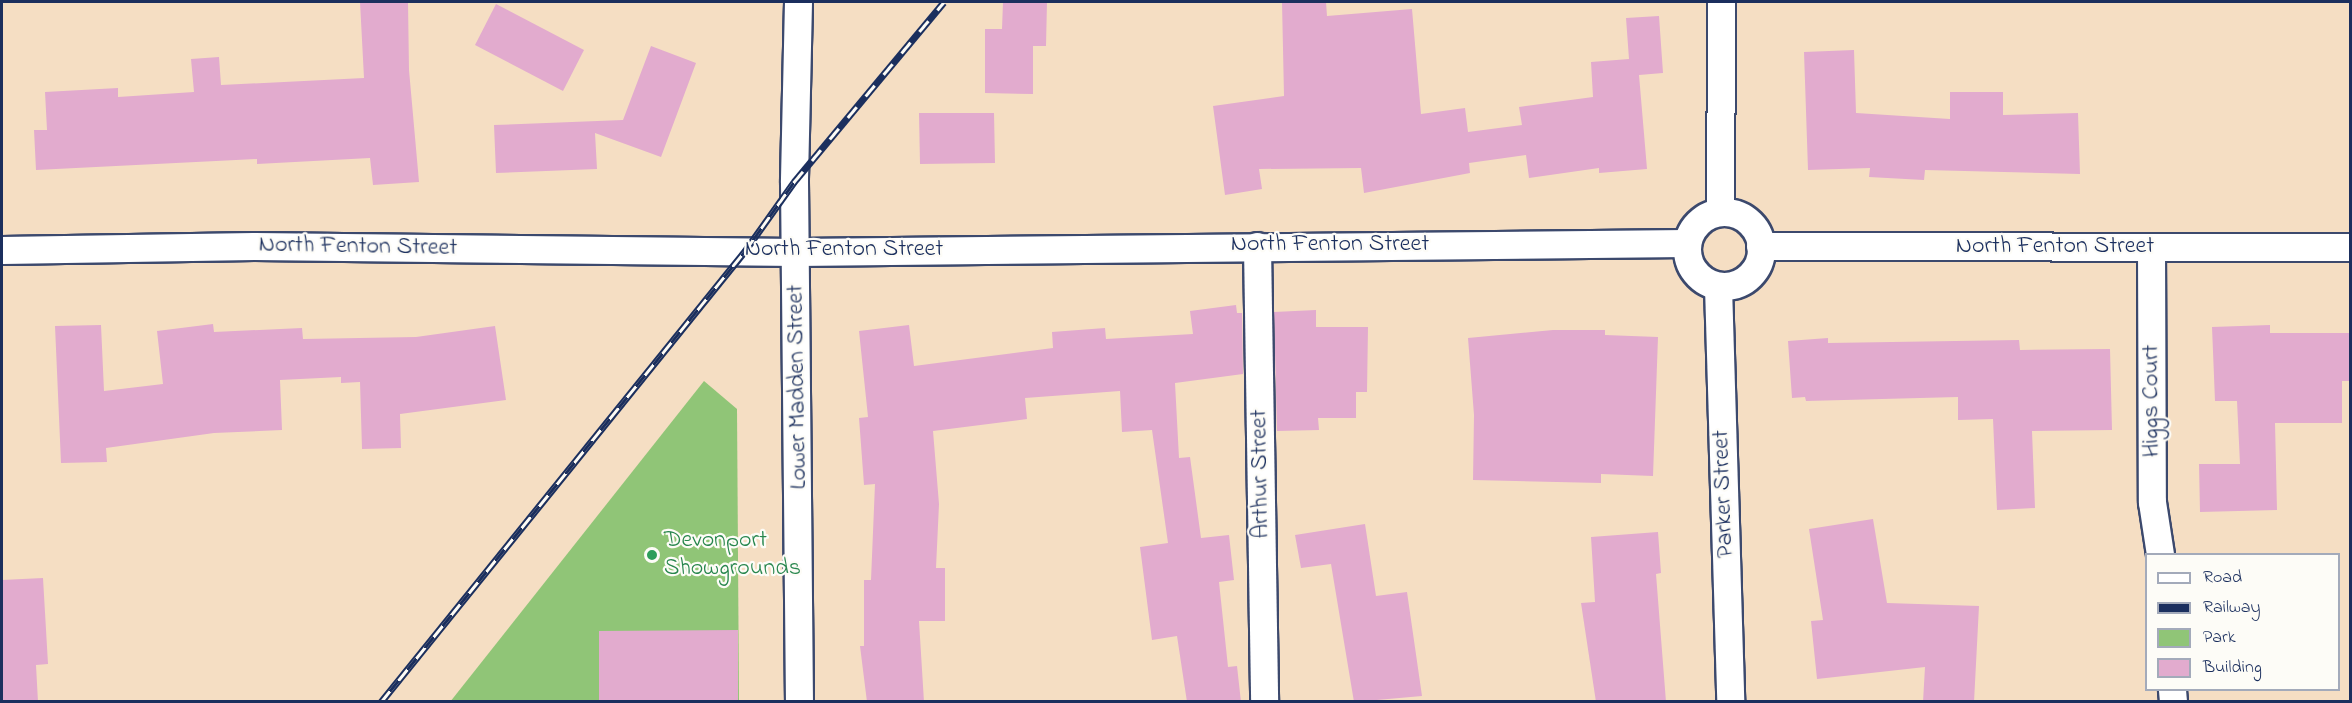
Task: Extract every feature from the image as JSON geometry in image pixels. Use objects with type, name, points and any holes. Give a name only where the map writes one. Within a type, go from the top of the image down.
[{"type":"street","name":"Lower Madden Street","points":[[798,2],[796,252],[799,702]]},
{"type":"street","points":[[1720,212],[1721,2]]},
{"type":"street","points":[[1720,212],[1745,219],[1754,228],[1761,246],[1759,259],[1744,280],[1718,286],[1700,277],[1691,267],[1687,243],[1699,221],[1720,212]]},
{"type":"street","name":"North Fenton Street","points":[[2,249],[254,246],[796,252],[1687,243]]},
{"type":"street","name":"Arthur Street","points":[[1257,246],[1264,702]]},
{"type":"street","name":"North Fenton Street","points":[[1761,246],[2350,247]]},
{"type":"street","name":"Higgs Court","points":[[2151,247],[2152,502],[2160,553]]},
{"type":"street","name":"Parker Street","points":[[1718,286],[1730,702]]},
{"type":"green space","name":"Devonport Showgrounds","points":[[704,381],[737,409],[739,701],[450,702]]},
{"type":"building","points":[[360,2],[408,2],[409,70],[419,182],[373,185],[370,158],[257,164],[257,159],[36,170],[34,130],[47,130],[45,92],[118,88],[118,97],[194,92],[191,59],[219,57],[221,85],[364,78]]},
{"type":"building","points":[[1003,2],[1047,2],[1046,46],[1033,46],[1033,94],[985,93],[985,29],[1002,29]]},
{"type":"building","points":[[1282,2],[1326,2],[1327,16],[1412,9],[1421,114],[1465,108],[1468,132],[1522,125],[1519,107],[1593,97],[1591,62],[1629,59],[1626,18],[1659,16],[1663,73],[1639,75],[1647,169],[1599,173],[1599,168],[1529,178],[1526,155],[1469,163],[1470,173],[1364,193],[1361,168],[1259,169],[1262,189],[1225,195],[1213,106],[1284,96]]},
{"type":"building","points":[[496,4],[584,50],[563,91],[475,45]]},
{"type":"building","points":[[651,46],[696,63],[661,157],[595,133],[597,169],[496,173],[494,125],[623,120]]},
{"type":"building","points":[[1854,50],[1856,113],[1950,119],[1950,92],[2003,92],[2003,115],[2078,113],[2080,174],[1925,170],[1924,180],[1869,177],[1870,168],[1808,170],[1804,52]]},
{"type":"building","points":[[919,113],[994,113],[995,163],[920,164]]},
{"type":"building","points":[[1236,305],[1237,313],[1242,313],[1243,374],[1175,383],[1179,458],[1190,457],[1201,538],[1229,535],[1234,580],[1219,582],[1228,667],[1237,666],[1241,702],[1187,702],[1177,636],[1152,640],[1140,547],[1168,543],[1152,430],[1122,432],[1120,391],[1025,398],[1027,419],[933,431],[939,504],[936,568],[945,568],[945,621],[919,621],[924,702],[867,702],[860,646],[864,646],[864,580],[871,580],[875,484],[864,485],[859,418],[868,417],[859,331],[909,325],[914,366],[1053,348],[1052,332],[1105,328],[1106,339],[1193,334],[1190,311]]},
{"type":"building","points":[[1316,310],[1316,327],[1368,327],[1367,392],[1356,392],[1356,418],[1318,418],[1319,430],[1277,431],[1274,312]]},
{"type":"building","points":[[213,324],[214,332],[302,328],[303,339],[416,337],[495,326],[506,400],[400,414],[401,448],[362,449],[360,382],[341,383],[341,377],[280,380],[282,430],[214,433],[106,448],[107,462],[61,463],[55,326],[101,325],[104,391],[163,384],[157,331]]},
{"type":"building","points":[[2270,325],[2270,333],[2350,333],[2350,381],[2342,381],[2342,423],[2275,423],[2277,510],[2200,512],[2199,464],[2240,464],[2237,401],[2215,401],[2212,327]]},
{"type":"building","points":[[1553,330],[1605,330],[1605,335],[1658,337],[1653,476],[1601,474],[1601,483],[1473,480],[1474,415],[1468,338]]},
{"type":"building","points":[[1828,338],[1828,343],[2019,340],[2020,350],[2110,349],[2112,430],[2032,431],[2035,508],[1997,510],[1993,419],[1958,420],[1958,397],[1806,401],[1805,397],[1792,398],[1788,341]]},
{"type":"building","points":[[1873,519],[1887,603],[1979,606],[1974,702],[1923,702],[1925,667],[1817,679],[1811,621],[1823,620],[1809,529]]},
{"type":"building","points":[[1365,524],[1376,596],[1407,592],[1422,696],[1354,702],[1331,564],[1301,568],[1295,535]]},
{"type":"building","points":[[1658,532],[1661,573],[1656,574],[1666,702],[1596,702],[1581,603],[1595,602],[1591,537]]},
{"type":"building","points":[[43,578],[48,664],[36,665],[38,702],[2,702],[2,580]]},
{"type":"building","points":[[738,630],[738,702],[599,702],[599,631]]},
{"type":"railway","points":[[381,702],[745,251],[794,182],[944,2]]},
{"type":"place","name":"Devonport Showgrounds","points":[[652,555]]}]
